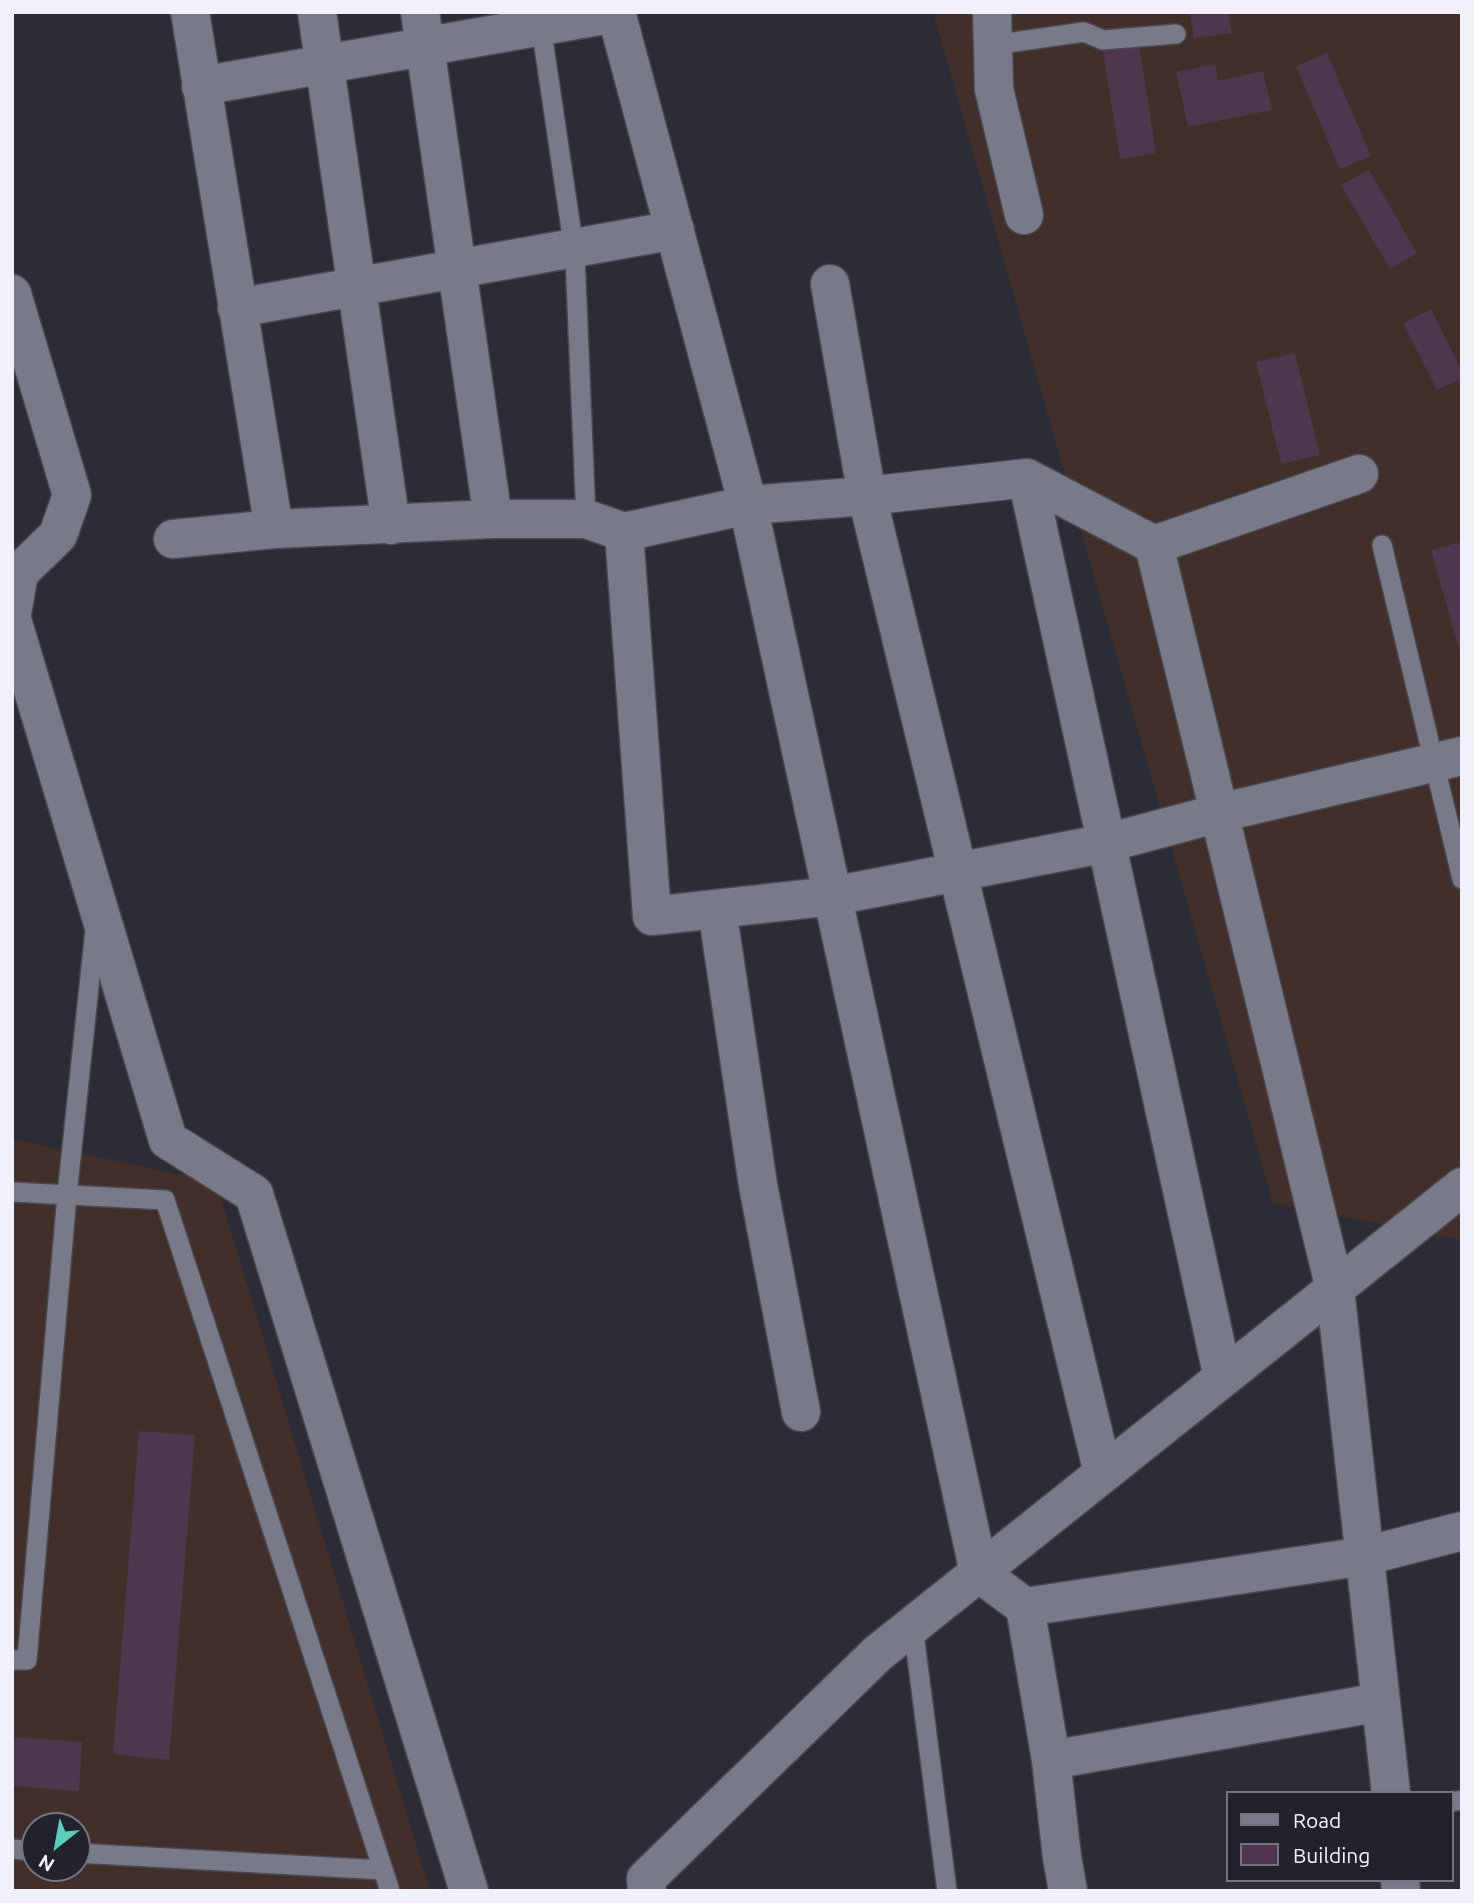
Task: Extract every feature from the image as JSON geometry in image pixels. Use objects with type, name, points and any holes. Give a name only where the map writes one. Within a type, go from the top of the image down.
[{"type":"street","points":[[190,12],[274,530]]},
{"type":"street","points":[[317,12],[391,525]]},
{"type":"street","points":[[201,86],[324,64],[423,29],[616,13],[748,505],[979,1573],[1025,1607],[1051,1760],[1068,1891]]},
{"type":"street","points":[[423,29],[494,519]]},
{"type":"street","points":[[993,29],[995,89],[1024,215]]},
{"type":"street","points":[[237,308],[675,230]]},
{"type":"street","points":[[830,284],[867,496],[1103,1473]]},
{"type":"street","points":[[12,293],[72,495],[58,535],[19,573],[12,613]]},
{"type":"street","points":[[173,539],[274,530],[494,519],[586,519],[624,532],[748,505],[867,496],[1027,478],[1154,545],[1359,474]]},
{"type":"street","points":[[1027,478],[1223,1378]]},
{"type":"street","points":[[624,532],[652,916],[832,896],[959,873],[1107,843],[1219,813],[1462,756]]},
{"type":"street","points":[[1154,545],[1335,1289],[1391,1791]]},
{"type":"street","points":[[12,620],[168,1140],[254,1194],[469,1891]]},
{"type":"street","points":[[717,909],[758,1185],[801,1412]]},
{"type":"street","points":[[647,1891],[646,1879],[655,1869],[877,1654],[1462,1187]]},
{"type":"street","points":[[1025,1607],[1365,1556],[1462,1531]]},
{"type":"street","points":[[1051,1760],[1381,1702]]},
{"type":"lane","points":[[540,20],[574,247],[586,519]]},
{"type":"lane","points":[[993,29],[1084,32],[1103,40],[1176,34]]},
{"type":"lane","points":[[1381,545],[1462,879]]},
{"type":"lane","points":[[12,1660],[27,1660],[67,1195],[98,905]]},
{"type":"lane","points":[[12,1192],[165,1200],[390,1891]]},
{"type":"lane","points":[[913,1626],[947,1891]]},
{"type":"lane","points":[[91,1854],[383,1870]]},
{"type":"shaded area","points":[[933,12],[1462,12],[1462,1254],[1459,1239],[1273,1203]]},
{"type":"shaded area","points":[[12,1139],[216,1182],[430,1891],[12,1891]]},
{"type":"building","points":[[1190,12],[1228,12],[1232,33],[1194,38]]},
{"type":"building","points":[[1139,45],[1156,153],[1120,159],[1103,51]]},
{"type":"building","points":[[1327,53],[1371,156],[1340,169],[1296,66]]},
{"type":"building","points":[[1215,64],[1218,81],[1263,71],[1272,110],[1188,127],[1176,72]]},
{"type":"building","points":[[1369,170],[1417,253],[1390,269],[1341,185]]},
{"type":"building","points":[[1431,309],[1462,371],[1462,378],[1437,390],[1403,323]]},
{"type":"building","points":[[1295,353],[1320,455],[1281,464],[1256,362]]},
{"type":"building","points":[[1462,542],[1462,656],[1461,656],[1431,550]]},
{"type":"building","points":[[139,1431],[195,1435],[169,1760],[113,1754]]},
{"type":"building","points":[[12,1737],[82,1742],[79,1791],[12,1786]]}]
